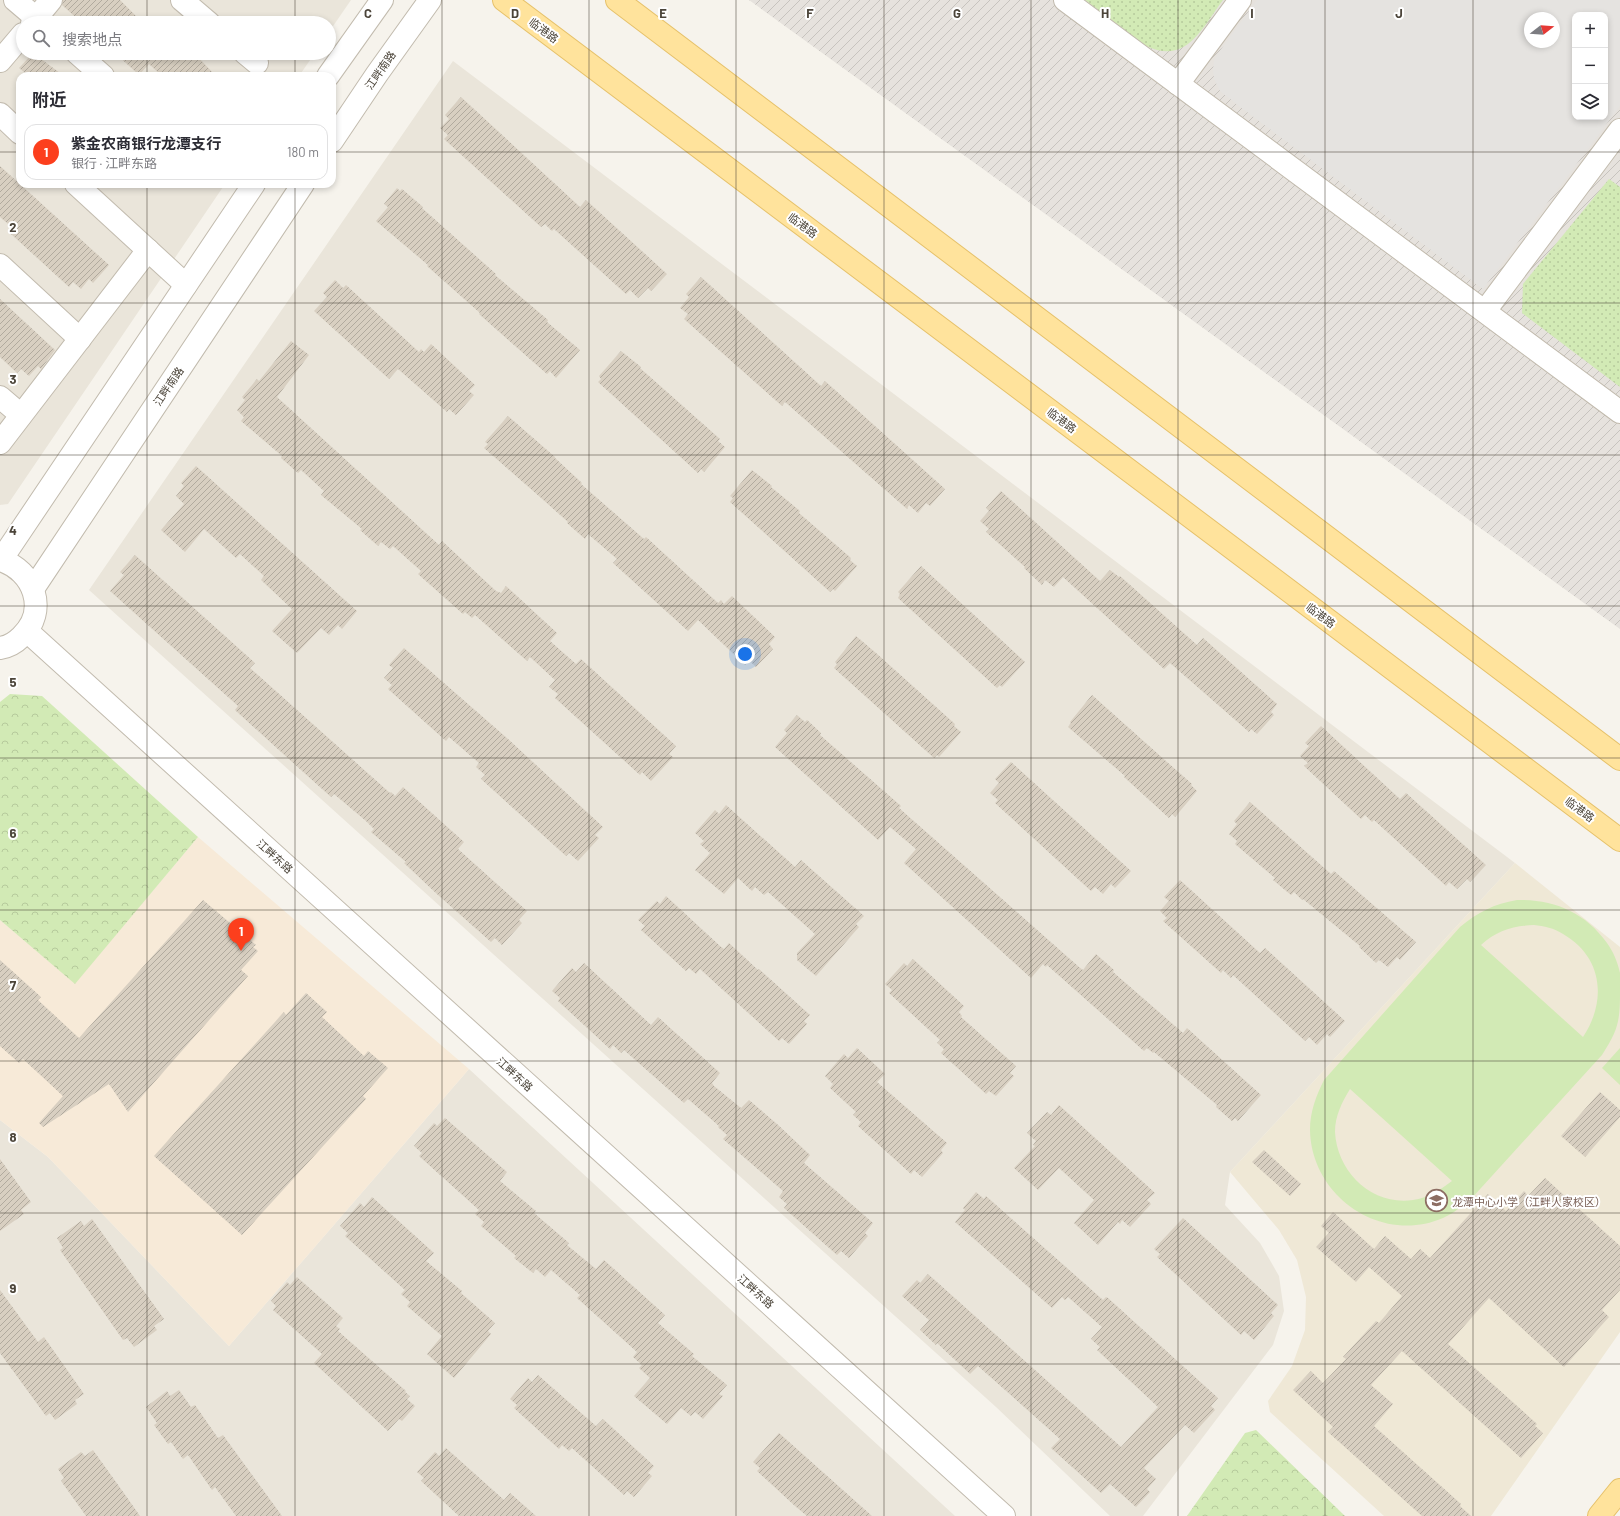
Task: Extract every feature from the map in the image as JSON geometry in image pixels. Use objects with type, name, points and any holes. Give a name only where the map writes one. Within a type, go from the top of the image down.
[{"type":"main road","name":"临港路","points":[[504,0],[1620,840]]},
{"type":"main road","points":[[617,0],[1620,759]]},
{"type":"main road","points":[[1600,1516],[1620,1490]]},
{"type":"street","points":[[16,0],[27,16]]},
{"type":"street","points":[[39,16],[51,0]]},
{"type":"street","points":[[182,0],[201,16]]},
{"type":"street","points":[[331,72],[382,0]]},
{"type":"street","name":"江畔南路","points":[[336,135],[377,74],[430,0]]},
{"type":"street","points":[[1065,0],[1620,412]]},
{"type":"street","points":[[1178,84],[1240,0]]},
{"type":"street","points":[[0,61],[16,43]]},
{"type":"street","points":[[84,60],[98,72]]},
{"type":"street","points":[[1,118],[16,130]]},
{"type":"street","points":[[1484,311],[1620,130]]},
{"type":"street","points":[[80,188],[186,285]]},
{"type":"street","points":[[0,648],[16,642],[27,631],[34,618],[36,603],[33,589],[26,575],[15,566],[1,560],[251,188]]},
{"type":"street","name":"江畔南路","points":[[33,589],[301,188]]},
{"type":"street","points":[[0,443],[148,250]]},
{"type":"street","points":[[0,265],[80,338]]},
{"type":"street","points":[[0,397],[21,416]]},
{"type":"street","name":"江畔东路","points":[[27,631],[1004,1516]]},
{"type":"shaded area","points":[[0,0],[351,0],[336,22],[336,16],[16,16],[16,60],[310,60],[302,72],[16,72],[16,188],[222,188],[8,504],[0,505]]},
{"type":"shaded area","points":[[749,0],[1620,0],[1620,629]]},
{"type":"shaded area","points":[[1257,0],[1620,0],[1620,106],[1483,289],[1220,91],[1214,79],[1214,60]]},
{"type":"shaded area","points":[[453,61],[1515,863],[1230,1172],[1225,1205],[1260,1243],[1279,1276],[1284,1311],[1273,1345],[1143,1516],[1110,1516],[996,1407],[89,590]]},
{"type":"shaded area","points":[[198,837],[469,1069],[229,1346],[48,1157],[0,1120],[0,920],[75,983]]},
{"type":"shaded area","name":"龙潭中心小学（江畔人家校区）","points":[[1515,863],[1620,947],[1620,1332],[1491,1516],[1384,1516],[1270,1412],[1268,1401],[1292,1366],[1305,1330],[1306,1297],[1297,1260],[1279,1230],[1230,1172]]},
{"type":"shaded area","points":[[469,1069],[955,1516],[0,1516],[0,1120],[48,1157],[229,1346]]},
{"type":"green space","points":[[1085,0],[1223,0],[1192,41],[1183,47],[1172,51],[1160,51],[1146,46]]},
{"type":"green space","points":[[1609,179],[1620,187],[1620,387],[1522,313],[1523,284]]},
{"type":"green space","points":[[10,694],[42,696],[198,837],[75,984],[0,920],[0,702]]},
{"type":"green space","points":[[1517,900],[1543,902],[1567,910],[1589,923],[1607,943],[1617,961],[1620,973],[1619,1019],[1612,1039],[1602,1055],[1471,1199],[1454,1212],[1443,1218],[1420,1225],[1396,1225],[1374,1219],[1354,1209],[1336,1194],[1322,1175],[1313,1154],[1310,1130],[1312,1110],[1318,1092],[1324,1080],[1460,927],[1487,909]],"holes":[[[1534,925],[1556,930],[1563,934],[1576,944],[1586,955],[1593,967],[1597,981],[1598,995],[1596,1009],[1591,1023],[1583,1037],[1481,945],[1493,936],[1505,930]],[[1350,1089],[1452,1181],[1429,1195],[1413,1200],[1384,1198],[1371,1192],[1359,1183],[1350,1173],[1342,1160],[1337,1147],[1335,1132],[1336,1120],[1344,1099]]]},
{"type":"green space","points":[[1620,1048],[1620,1085],[1602,1068]]},
{"type":"green space","points":[[1256,1430],[1345,1516],[1187,1516],[1245,1433]]},
{"type":"building","points":[[63,0],[120,0],[136,16],[74,16],[62,5]]},
{"type":"building","points":[[26,60],[42,60],[59,72],[24,72],[19,68]]},
{"type":"building","points":[[123,60],[201,60],[212,72],[158,72],[149,64],[142,72],[136,72]]},
{"type":"building","points":[[461,97],[580,207],[586,200],[667,274],[651,291],[648,288],[638,298],[630,290],[626,294],[554,229],[552,231],[545,224],[541,227],[444,139],[448,135],[440,128],[449,119],[445,115]]},
{"type":"building","points":[[0,166],[16,181],[16,188],[24,188],[109,265],[93,283],[89,279],[81,289],[73,282],[69,287],[11,234],[15,230],[0,217]]},
{"type":"building","points":[[397,188],[400,191],[402,189],[423,207],[422,208],[496,274],[495,275],[548,320],[547,322],[580,350],[556,378],[550,371],[547,374],[479,314],[480,313],[427,266],[428,265],[376,221],[388,207],[384,204]]},
{"type":"building","points":[[701,277],[821,386],[825,381],[945,489],[930,506],[926,503],[918,513],[909,505],[907,509],[785,402],[782,406],[684,319],[688,314],[680,308],[689,297],[686,294]]},
{"type":"building","points":[[335,280],[343,288],[346,285],[419,352],[421,349],[424,352],[431,344],[475,385],[469,391],[474,395],[456,415],[449,409],[447,412],[398,369],[389,379],[314,311],[327,297],[323,293]]},
{"type":"building","points":[[0,299],[55,350],[41,369],[38,366],[29,376],[21,369],[17,373],[0,357]]},
{"type":"building","points":[[291,341],[309,355],[277,397],[439,545],[442,541],[496,591],[501,593],[506,586],[557,633],[550,641],[576,664],[581,659],[676,746],[669,754],[673,757],[651,781],[642,772],[640,775],[555,698],[558,694],[549,687],[555,680],[530,657],[527,661],[475,615],[472,618],[465,612],[463,614],[418,574],[421,571],[393,546],[390,549],[381,542],[378,546],[360,530],[362,529],[321,495],[324,491],[301,470],[298,473],[281,458],[282,456],[241,421],[244,417],[237,410],[245,400],[242,397],[257,379],[259,381]]},
{"type":"building","points":[[621,351],[641,367],[640,368],[720,439],[718,441],[725,447],[704,472],[701,469],[698,473],[598,382],[601,379],[599,376]]},
{"type":"building","points":[[508,416],[555,457],[582,483],[581,484],[644,539],[646,537],[718,603],[721,600],[724,604],[732,596],[775,637],[769,644],[773,649],[756,667],[749,660],[745,665],[698,620],[688,631],[613,563],[617,559],[588,534],[585,539],[567,523],[568,522],[484,448],[488,444],[485,442]]},
{"type":"building","points":[[196,466],[357,611],[342,629],[338,625],[329,635],[321,628],[297,653],[272,631],[292,609],[261,580],[264,576],[240,554],[236,558],[204,529],[185,552],[161,530],[184,504],[176,496],[184,486],[181,483]]},
{"type":"building","points":[[752,470],[800,511],[799,513],[851,558],[850,560],[857,566],[835,591],[833,589],[830,592],[730,502],[733,498],[730,496]]},
{"type":"building","points":[[1001,491],[1100,581],[1110,570],[1119,577],[1120,576],[1197,645],[1203,638],[1277,704],[1271,712],[1274,715],[1257,734],[1251,729],[1249,732],[1170,663],[1164,669],[1063,577],[1054,587],[1045,580],[1042,585],[1024,568],[1025,567],[986,532],[989,529],[980,521],[989,511],[986,508]]},
{"type":"building","points":[[135,555],[255,663],[250,668],[390,793],[391,792],[395,796],[403,787],[464,842],[458,849],[527,911],[519,920],[522,923],[502,945],[495,938],[491,942],[438,895],[404,863],[406,862],[371,832],[374,829],[366,821],[334,794],[331,797],[235,710],[238,706],[110,591],[124,575],[120,572]]},
{"type":"building","points":[[921,566],[1025,662],[1002,687],[1000,685],[997,688],[898,598],[900,594],[898,592]]},
{"type":"building","points":[[856,636],[955,724],[954,726],[961,732],[939,757],[937,755],[934,758],[834,668],[837,664],[835,662]]},
{"type":"building","points":[[404,648],[508,739],[603,827],[595,835],[599,838],[578,861],[569,853],[566,856],[481,779],[485,775],[476,767],[479,763],[449,737],[446,741],[388,689],[392,685],[384,678],[393,668],[389,665]]},
{"type":"building","points":[[1092,695],[1192,784],[1191,785],[1197,791],[1175,817],[1172,814],[1169,818],[1124,777],[1125,776],[1068,727],[1071,723],[1070,722]]},
{"type":"building","points":[[797,715],[805,722],[807,720],[821,733],[820,735],[901,806],[899,808],[1079,967],[1083,970],[1096,954],[1114,970],[1113,972],[1183,1033],[1187,1028],[1261,1095],[1238,1121],[1235,1118],[1232,1121],[1216,1107],[1217,1105],[1154,1052],[1153,1053],[1147,1048],[1144,1051],[1047,965],[1046,967],[1043,964],[1031,978],[904,863],[916,849],[890,827],[878,840],[775,747],[787,733],[784,730]]},
{"type":"building","points":[[1321,726],[1400,799],[1406,793],[1486,865],[1470,882],[1467,879],[1457,889],[1449,882],[1446,886],[1374,820],[1372,822],[1365,815],[1361,819],[1304,766],[1308,763],[1300,756],[1309,746],[1305,743]]},
{"type":"building","points":[[1011,762],[1131,871],[1115,888],[1111,884],[1103,894],[1095,887],[1091,891],[995,803],[998,800],[990,793],[999,783],[995,779]]},
{"type":"building","points":[[1250,802],[1331,874],[1334,871],[1416,942],[1400,960],[1397,957],[1388,967],[1379,960],[1376,963],[1359,947],[1360,946],[1303,899],[1302,900],[1294,892],[1291,895],[1273,880],[1275,878],[1235,844],[1237,841],[1229,834],[1237,824],[1234,821]]},
{"type":"building","points":[[726,805],[795,867],[801,860],[864,916],[856,924],[859,927],[816,976],[797,960],[797,953],[815,934],[768,892],[764,895],[755,887],[752,891],[738,878],[724,894],[695,870],[710,853],[700,844],[704,841],[695,833],[715,810],[719,814]]},
{"type":"building","points":[[1180,880],[1260,953],[1265,948],[1345,1021],[1330,1037],[1327,1034],[1317,1045],[1309,1037],[1305,1041],[1233,975],[1231,978],[1223,970],[1221,973],[1163,921],[1167,918],[1160,911],[1169,901],[1164,897]]},
{"type":"building","points":[[666,896],[720,946],[724,949],[729,943],[810,1015],[804,1021],[807,1024],[789,1044],[782,1038],[779,1041],[700,969],[696,974],[689,968],[686,971],[641,930],[645,926],[638,920],[657,901],[660,904]]},
{"type":"building","points":[[203,900],[256,945],[253,947],[258,951],[241,970],[248,976],[128,1112],[109,1084],[43,1127],[39,1123],[63,1096],[23,1059],[19,1063],[0,1046],[0,960],[41,997],[38,1000],[79,1038]]},
{"type":"building","points":[[913,959],[964,1006],[959,1012],[962,1016],[961,1017],[1016,1066],[1010,1073],[1014,1076],[996,1096],[989,1091],[986,1094],[941,1053],[944,1049],[937,1043],[940,1040],[889,993],[892,990],[885,984],[904,963],[907,966]]},
{"type":"building","points":[[584,963],[651,1025],[658,1017],[720,1073],[712,1083],[714,1086],[741,1108],[749,1100],[777,1124],[810,1155],[804,1163],[873,1223],[865,1233],[868,1236],[849,1258],[841,1251],[837,1255],[784,1208],[787,1204],[779,1197],[783,1191],[723,1139],[727,1135],[718,1127],[719,1126],[688,1099],[684,1103],[624,1050],[621,1053],[613,1045],[610,1049],[558,1001],[560,998],[552,991],[572,968],[576,972]]},
{"type":"building","points":[[306,993],[327,1012],[322,1017],[364,1056],[368,1051],[388,1068],[363,1096],[366,1099],[242,1235],[154,1156],[284,1012],[286,1015]]},
{"type":"building","points":[[857,1048],[885,1074],[877,1082],[947,1143],[941,1150],[943,1153],[922,1177],[914,1170],[911,1174],[858,1126],[861,1122],[853,1115],[856,1112],[830,1088],[833,1084],[825,1076],[844,1054],[848,1058]]},
{"type":"building","points":[[1600,1092],[1620,1110],[1620,1117],[1585,1157],[1561,1136]]},
{"type":"building","points":[[1059,1105],[1155,1193],[1147,1200],[1151,1204],[1130,1227],[1122,1220],[1120,1224],[1118,1222],[1098,1245],[1074,1223],[1094,1200],[1059,1168],[1038,1190],[1014,1168],[1035,1146],[1033,1145],[1036,1141],[1027,1133],[1047,1112],[1051,1115]]},
{"type":"building","points":[[445,1118],[507,1172],[500,1181],[536,1211],[534,1213],[569,1243],[567,1245],[596,1269],[604,1260],[665,1315],[658,1323],[694,1354],[692,1356],[727,1385],[719,1394],[723,1396],[703,1419],[695,1412],[691,1416],[681,1408],[667,1424],[634,1396],[650,1378],[639,1368],[642,1365],[633,1357],[637,1352],[577,1298],[580,1295],[551,1270],[545,1277],[536,1269],[533,1273],[514,1258],[516,1256],[481,1226],[484,1222],[475,1214],[479,1210],[419,1156],[422,1153],[414,1146],[434,1123],[437,1126]]},
{"type":"building","points":[[1264,1150],[1301,1184],[1290,1196],[1252,1162]]},
{"type":"building","points":[[0,1159],[31,1202],[21,1210],[24,1214],[0,1231]]},
{"type":"building","points":[[1545,1178],[1620,1246],[1620,1290],[1602,1310],[1609,1317],[1564,1367],[1489,1298],[1448,1344],[1537,1424],[1535,1426],[1543,1433],[1521,1458],[1402,1351],[1371,1385],[1393,1404],[1374,1426],[1461,1504],[1460,1506],[1471,1516],[1422,1516],[1328,1432],[1333,1427],[1293,1390],[1311,1371],[1323,1383],[1346,1359],[1343,1357],[1376,1321],[1379,1323],[1402,1296],[1369,1267],[1356,1282],[1316,1247],[1329,1233],[1321,1226],[1333,1212],[1374,1249],[1385,1236],[1411,1259],[1420,1249],[1430,1258],[1488,1194],[1506,1211],[1524,1191],[1528,1196]]},
{"type":"building","points":[[976,1192],[984,1199],[986,1196],[1103,1300],[1106,1297],[1108,1298],[1218,1398],[1211,1406],[1215,1410],[1194,1433],[1185,1425],[1144,1468],[1156,1479],[1147,1489],[1150,1492],[1136,1507],[1110,1484],[1101,1493],[1051,1448],[1060,1439],[978,1366],[970,1374],[937,1343],[936,1345],[920,1330],[929,1320],[902,1296],[917,1280],[920,1283],[928,1274],[1121,1447],[1158,1407],[1097,1350],[1100,1347],[1091,1339],[1102,1327],[1068,1297],[1065,1300],[1062,1297],[1052,1308],[955,1222],[965,1210],[963,1208]]},
{"type":"building","points":[[372,1197],[434,1253],[426,1261],[462,1291],[461,1293],[495,1323],[488,1331],[491,1334],[454,1378],[427,1354],[442,1336],[407,1306],[410,1302],[401,1294],[405,1290],[345,1236],[348,1233],[340,1226],[360,1203],[364,1207]]},
{"type":"building","points":[[1183,1218],[1278,1305],[1271,1313],[1274,1316],[1254,1340],[1244,1331],[1241,1335],[1157,1257],[1160,1254],[1154,1249]]},
{"type":"building","points":[[92,1219],[164,1319],[154,1326],[157,1330],[134,1347],[127,1338],[123,1340],[60,1250],[63,1248],[57,1238],[81,1221],[84,1226]]},
{"type":"building","points":[[297,1277],[343,1318],[336,1326],[340,1329],[338,1331],[410,1396],[407,1399],[415,1406],[402,1421],[399,1419],[388,1431],[314,1363],[322,1354],[273,1310],[276,1306],[271,1301],[287,1282],[290,1285]]},
{"type":"building","points":[[0,1290],[38,1342],[44,1337],[84,1394],[75,1400],[77,1404],[55,1420],[50,1413],[46,1416],[0,1353]]},
{"type":"building","points":[[538,1375],[596,1426],[603,1419],[654,1466],[648,1473],[652,1476],[634,1497],[627,1491],[624,1495],[572,1448],[569,1451],[562,1445],[559,1449],[514,1408],[517,1405],[510,1399],[528,1378],[532,1382]]},
{"type":"building","points":[[179,1390],[191,1407],[195,1405],[218,1438],[223,1435],[282,1516],[236,1516],[215,1487],[212,1490],[188,1455],[183,1459],[171,1442],[168,1444],[154,1425],[157,1423],[146,1407],[167,1391],[170,1396]]},
{"type":"building","points":[[779,1433],[872,1516],[807,1516],[795,1506],[757,1471],[760,1468],[753,1462]]},
{"type":"building","points":[[446,1448],[504,1500],[510,1493],[536,1516],[459,1516],[421,1481],[424,1478],[417,1472],[435,1452],[439,1456]]},
{"type":"building","points":[[93,1450],[140,1516],[86,1516],[61,1481],[64,1478],[58,1469],[81,1452],[85,1456]]},
{"type":"place","name":"紫金农商银行龙潭支行","points":[[241,951]]},
{"type":"place","name":"龙潭中心小学（江畔人家校区）","points":[[1437,1201]]}]
